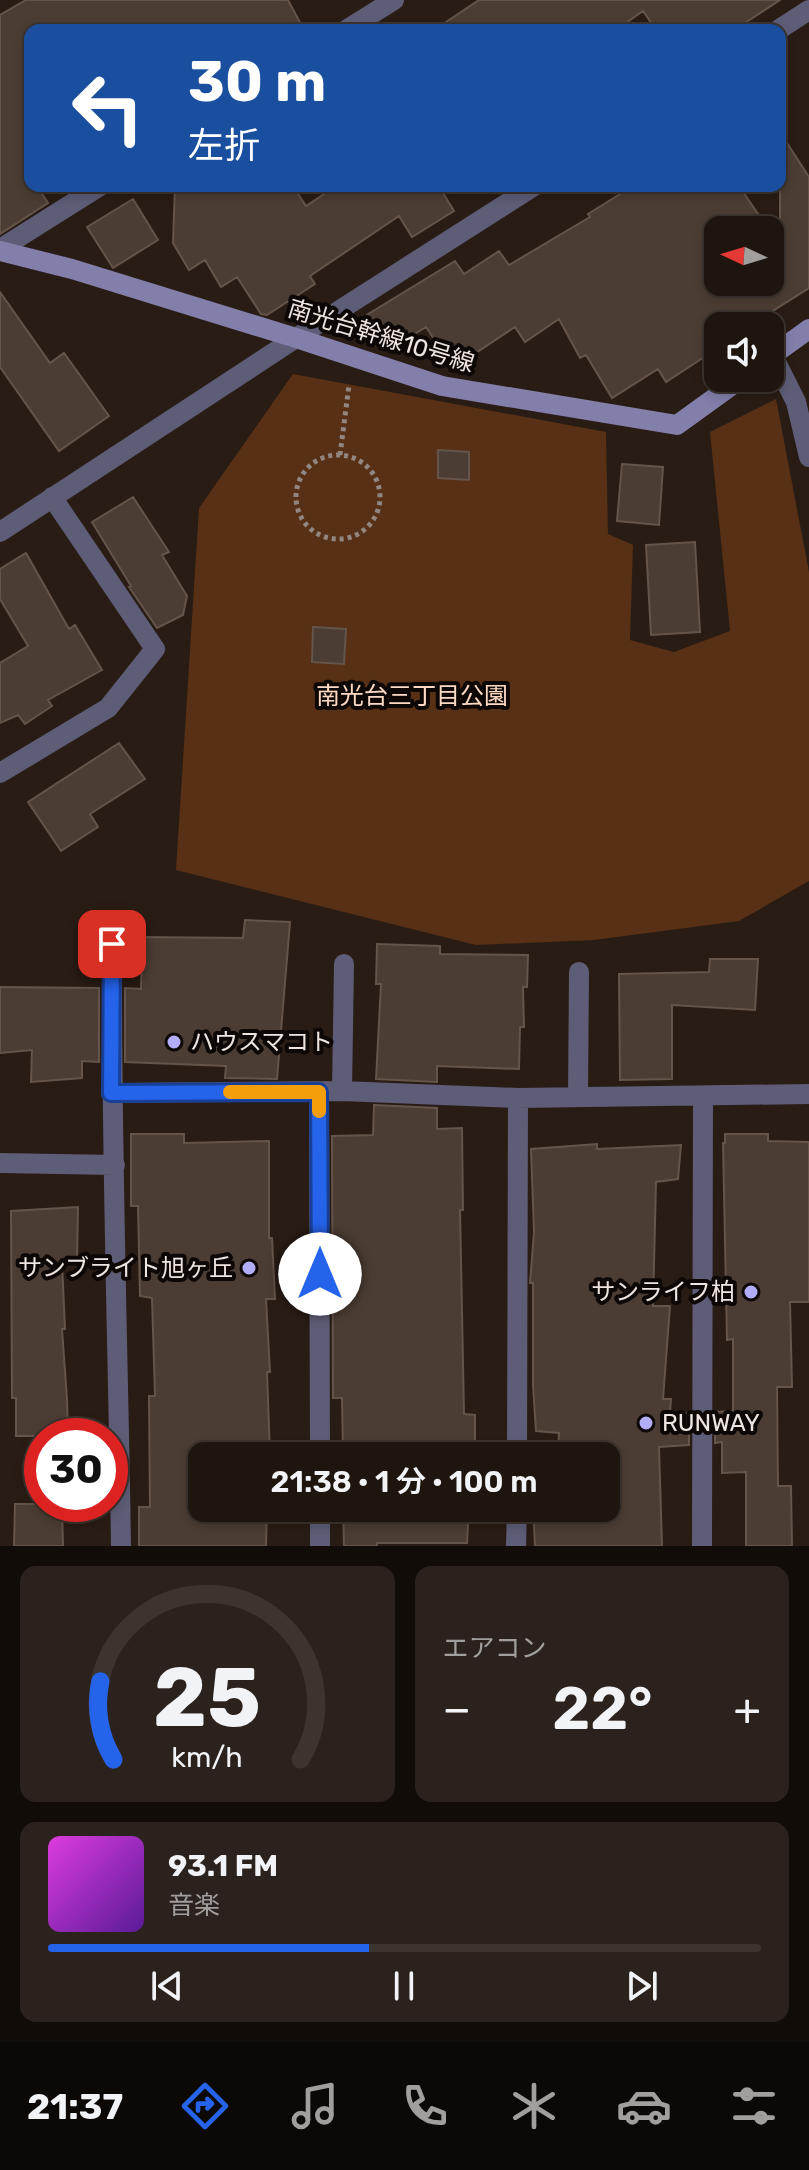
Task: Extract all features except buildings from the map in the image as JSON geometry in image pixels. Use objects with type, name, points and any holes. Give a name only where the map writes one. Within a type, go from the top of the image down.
[{"type":"street","points":[[356,24],[394,0]]},
{"type":"street","points":[[786,25],[809,10]]},
{"type":"street","points":[[0,250],[91,192]]},
{"type":"street","points":[[0,532],[525,192]]},
{"type":"street","name":"南光台幹線10号線","points":[[0,250],[72,269],[442,386],[677,425],[723,392]]},
{"type":"street","points":[[784,347],[809,329]]},
{"type":"street","points":[[784,380],[796,402],[809,457]]},
{"type":"street","points":[[0,773],[108,708],[155,649],[52,497]]},
{"type":"street","points":[[112,944],[111,1093],[115,1165],[121,1546]]},
{"type":"street","points":[[342,1091],[344,964]]},
{"type":"street","points":[[578,1097],[579,972]]},
{"type":"street","points":[[111,1093],[342,1091],[518,1098],[809,1094]]},
{"type":"street","points":[[319,1092],[320,1442]]},
{"type":"street","points":[[702,1546],[703,1096]]},
{"type":"street","points":[[517,1442],[518,1098]]},
{"type":"street","points":[[0,1163],[115,1165]]},
{"type":"street","points":[[320,1522],[320,1546]]},
{"type":"street","points":[[516,1546],[517,1522]]},
{"type":"path","points":[[340,455],[353,357]]},
{"type":"path","points":[[340,455],[365,464],[379,487],[380,500],[369,525],[358,534],[332,539],[308,527],[296,500],[297,486],[303,473],[313,463],[326,456],[340,455]]},
{"type":"green space","name":"南光台三丁目公園","points":[[293,374],[606,432],[608,534],[633,545],[630,640],[674,652],[730,631],[710,432],[776,399],[809,572],[809,881],[739,921],[594,940],[476,945],[176,870],[199,508]]},
{"type":"slow traffic","points":[[230,1092],[319,1092],[319,1111]]},
{"type":"place","name":"ハウスマコト","points":[[174,1042]]},
{"type":"place","name":"サンブライト旭ヶ丘","points":[[249,1268]]},
{"type":"place","name":"サンライフ柏","points":[[751,1292]]},
{"type":"place","name":"RUNWAY","points":[[646,1423]]},
{"type":"route","points":[[112,944],[111,1093],[319,1092],[320,1274]]}]
